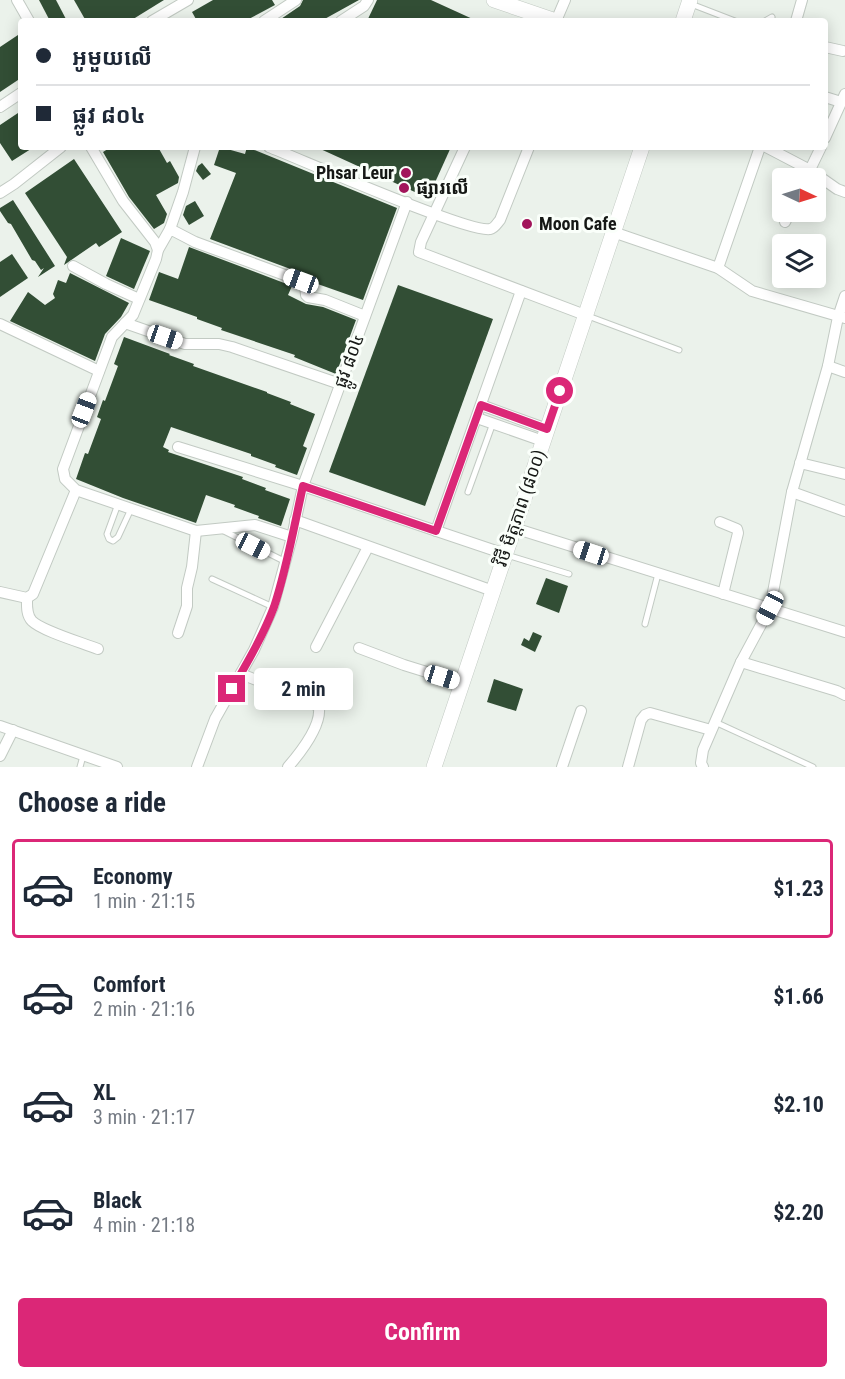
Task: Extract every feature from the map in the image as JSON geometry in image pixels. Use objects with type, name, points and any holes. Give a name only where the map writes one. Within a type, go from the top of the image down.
[{"type":"main road","points":[[494,0],[546,18]]},
{"type":"main road","points":[[684,18],[690,2]]},
{"type":"main road","name":"វិថី មិត្តភាព (៨០០)","points":[[434,767],[641,150]]},
{"type":"street","points":[[17,0],[26,18]]},
{"type":"street","points":[[157,18],[188,0]]},
{"type":"street","points":[[269,18],[296,0]]},
{"type":"street","points":[[346,18],[364,6],[368,0]]},
{"type":"street","points":[[557,18],[565,0]]},
{"type":"street","points":[[797,18],[801,0]]},
{"type":"street","points":[[828,48],[843,51]]},
{"type":"street","points":[[0,107],[18,95]]},
{"type":"street","points":[[828,97],[843,98],[828,131]]},
{"type":"street","points":[[0,193],[22,179],[57,150]]},
{"type":"street","points":[[93,150],[123,201],[158,249]]},
{"type":"street","points":[[194,150],[170,229],[158,249],[133,315],[112,337],[63,469],[65,479],[76,490],[196,531],[245,524],[292,537]]},
{"type":"street","points":[[276,150],[479,229],[490,229],[500,220],[528,150]]},
{"type":"street","points":[[464,150],[421,242],[419,252],[585,315]]},
{"type":"street","points":[[718,268],[759,150]]},
{"type":"street","points":[[771,150],[799,168]]},
{"type":"street","points":[[811,168],[820,150]]},
{"type":"street","points":[[826,183],[845,192]]},
{"type":"street","name":"ផ្លូវ ៨០៤","points":[[197,767],[215,719],[241,674],[273,607],[303,486],[406,202]]},
{"type":"street","points":[[170,229],[195,242],[301,281],[305,284],[308,297],[325,300],[365,316]]},
{"type":"street","points":[[613,232],[718,268],[752,291],[842,318]]},
{"type":"street","points":[[74,266],[106,284],[140,298]]},
{"type":"street","points":[[436,531],[521,291]]},
{"type":"street","points":[[703,767],[703,750],[713,726],[741,662],[770,608],[792,492],[842,318],[845,296]]},
{"type":"street","points":[[125,323],[185,344],[219,344],[232,347],[340,384]]},
{"type":"street","points":[[0,324],[99,371]]},
{"type":"street","points":[[828,366],[845,372]]},
{"type":"street","points":[[481,405],[545,435]]},
{"type":"street","points":[[477,417],[545,435]]},
{"type":"street","points":[[178,447],[303,486],[505,554]]},
{"type":"street","points":[[800,463],[845,474]]},
{"type":"street","points":[[0,592],[27,598],[33,594],[76,490]]},
{"type":"street","points":[[792,492],[845,511]]},
{"type":"street","points":[[295,520],[493,591]]},
{"type":"street","points":[[720,522],[737,529],[738,533],[723,594]]},
{"type":"street","points":[[514,528],[845,632]]},
{"type":"street","points":[[178,633],[187,606],[187,588],[196,531]]},
{"type":"street","points":[[316,646],[368,547]]},
{"type":"street","points":[[27,598],[27,612],[32,621],[98,649]]},
{"type":"street","points":[[359,648],[462,683]]},
{"type":"street","points":[[741,662],[845,695]]},
{"type":"street","points":[[241,674],[312,702],[319,708],[309,738],[288,767]]},
{"type":"street","points":[[562,767],[580,711]]},
{"type":"street","points":[[628,767],[641,720],[645,715],[650,713],[713,726]]},
{"type":"street","points":[[0,726],[14,730],[82,761],[117,767]]},
{"type":"street","points":[[0,756],[14,730]]},
{"type":"lane","points":[[690,2],[728,18]]},
{"type":"lane","points":[[585,315],[679,350]]},
{"type":"lane","points":[[468,492],[493,423]]},
{"type":"lane","points":[[118,504],[107,534],[113,541],[118,537],[131,509]]},
{"type":"lane","points":[[220,529],[286,562]]},
{"type":"lane","points":[[505,554],[568,574]]},
{"type":"lane","points":[[645,624],[658,574]]},
{"type":"lane","points":[[212,579],[273,607]]},
{"type":"lane","points":[[713,726],[813,767]]},
{"type":"building","points":[[39,0],[56,0],[65,18],[48,18]]},
{"type":"building","points":[[74,0],[164,0],[135,18],[84,18]]},
{"type":"building","points":[[213,0],[272,0],[275,5],[251,18],[195,18],[192,12]]},
{"type":"building","points":[[303,0],[359,0],[326,18],[282,18],[300,6]]},
{"type":"building","points":[[377,0],[431,0],[470,18],[368,18]]},
{"type":"building","points":[[18,35],[18,80],[0,92],[0,47]]},
{"type":"building","points":[[18,113],[18,150],[29,150],[12,161],[0,143],[0,125]]},
{"type":"building","points":[[106,150],[160,150],[167,163],[170,161],[179,177],[178,183],[156,195],[167,214],[164,223],[154,229],[129,197],[103,152]]},
{"type":"building","points":[[219,150],[245,154],[246,150],[254,150],[397,208],[363,300],[312,282],[304,274],[210,239],[236,173],[214,165]]},
{"type":"building","name":"Phsar Leur","points":[[323,150],[450,150],[428,198]]},
{"type":"building","points":[[74,159],[122,232],[99,247],[96,243],[64,265],[67,257],[25,193]]},
{"type":"building","points":[[202,163],[211,174],[203,180],[196,171]]},
{"type":"building","points":[[13,200],[55,266],[38,277],[44,268],[41,270],[32,260],[11,224],[0,211],[0,208]]},
{"type":"building","points":[[195,201],[204,216],[189,225],[183,215],[186,206]]},
{"type":"building","points":[[121,238],[150,251],[134,289],[106,276]]},
{"type":"building","points":[[189,247],[292,286],[288,295],[306,304],[323,307],[356,320],[336,374],[294,357],[295,355],[221,330],[222,328],[197,319],[197,317],[149,300],[159,272],[178,279]]},
{"type":"building","points":[[12,254],[28,278],[0,297],[0,262]]},
{"type":"building","points":[[70,273],[129,303],[121,317],[105,334],[95,361],[10,321],[28,292],[45,305],[55,298],[53,294],[58,280],[66,283]]},
{"type":"building","points":[[398,285],[493,319],[425,506],[329,472]]},
{"type":"building","points":[[124,337],[194,364],[193,366],[267,392],[315,414],[303,446],[307,448],[297,475],[275,467],[276,465],[251,456],[251,454],[171,427],[163,447],[169,450],[168,452],[243,477],[242,479],[266,488],[265,490],[290,499],[281,526],[258,518],[259,516],[234,507],[235,505],[206,495],[196,523],[76,479],[101,419],[97,417],[118,366],[114,364]]},
{"type":"building","points":[[546,578],[568,586],[559,613],[536,604]]},
{"type":"building","points":[[533,632],[542,636],[535,652],[521,645],[524,638],[529,641]]},
{"type":"building","points":[[494,679],[523,689],[516,711],[487,702]]},
{"type":"place","name":"Phsar Leur","points":[[406,173]]},
{"type":"place","name":"ផ្សារលើ","points":[[404,188]]},
{"type":"place","name":"Moon Cafe","points":[[527,224]]},
{"type":"route","points":[[232,689],[254,650],[273,607],[303,486],[436,531],[481,405],[547,429],[560,391]]}]
